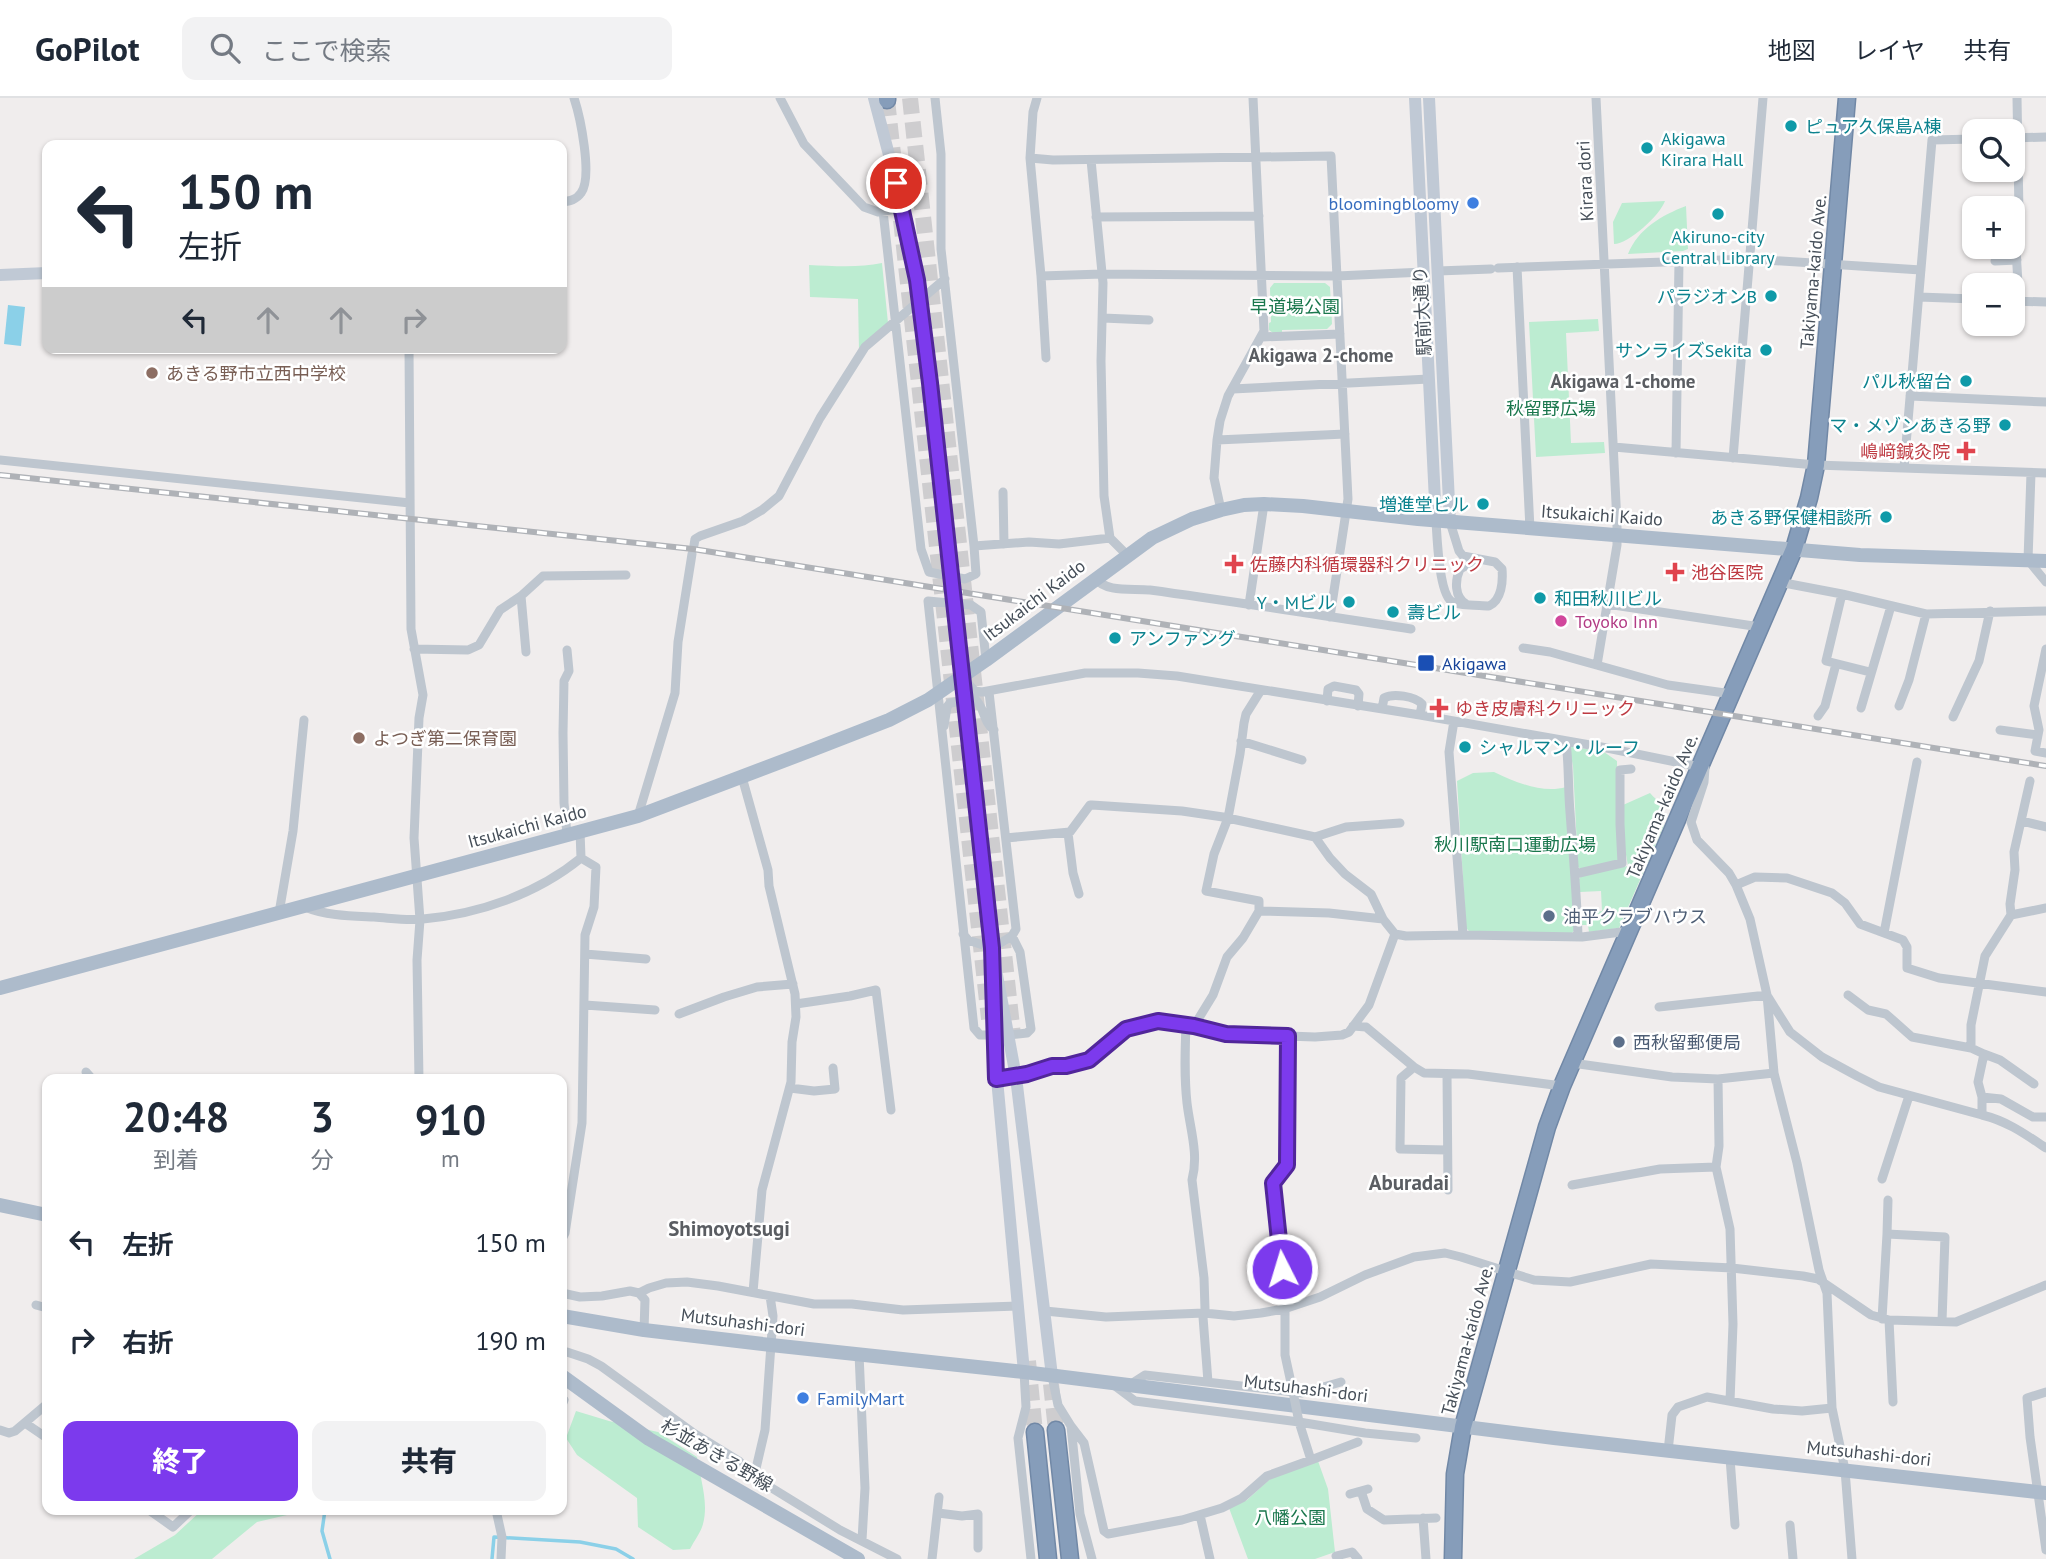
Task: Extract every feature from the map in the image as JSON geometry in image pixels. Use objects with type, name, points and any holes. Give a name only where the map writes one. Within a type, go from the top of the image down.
[{"type":"highway","name":"Takiyama-kaido Ave.","points":[[1453,1559],[1455,1474],[1463,1427],[1547,1127],[1562,1086],[1794,549],[1809,498],[1816,465],[1847,98]]},
{"type":"highway","points":[[1064,1428],[1070,1559]]},
{"type":"highway","points":[[1035,1432],[1048,1559]]},
{"type":"main road","name":"Itsukaichi Kaido","points":[[0,988],[638,816],[742,777],[888,720],[937,695],[1152,538],[1173,527],[1244,505],[1264,504],[1860,555],[2046,561]]},
{"type":"main road","points":[[0,1205],[42,1214]]},
{"type":"main road","name":"Mutsuhashi-dori","points":[[567,1317],[644,1330],[1024,1372],[1668,1451],[2042,1492]]},
{"type":"main road","name":"杉並あきる野線","points":[[567,1380],[649,1439],[858,1559]]},
{"type":"street","points":[[567,202],[573,201],[580,195],[585,182],[584,135],[574,98]]},
{"type":"street","points":[[779,98],[804,144],[864,207],[877,212],[903,208]]},
{"type":"street","points":[[883,211],[921,549],[929,572],[965,579],[976,575],[941,249],[941,154],[935,98]]},
{"type":"street","points":[[1037,98],[1032,112],[1030,158],[1046,358]]},
{"type":"street","points":[[1221,510],[1214,478],[1220,421],[1228,397],[1264,331],[1253,98]]},
{"type":"street","name":"駅前大通り","points":[[1415,98],[1429,379],[1443,521]]},
{"type":"street","name":"駅前大通り","points":[[1429,98],[1438,271],[1443,521]]},
{"type":"street","name":"Kirara dori","points":[[1596,98],[1617,535],[1597,665]]},
{"type":"street","points":[[1732,458],[1763,98]]},
{"type":"street","points":[[2016,119],[2017,98]]},
{"type":"street","points":[[883,99],[920,301],[992,948],[1016,1077],[1052,1376],[1080,1514],[1092,1559]]},
{"type":"street","points":[[2025,137],[2046,136]]},
{"type":"street","points":[[1904,468],[1932,140],[1962,139]]},
{"type":"street","points":[[1030,158],[1091,160],[1331,156],[1348,499],[1330,617]]},
{"type":"street","points":[[1091,160],[1102,274],[1104,496],[1110,538],[1126,555]]},
{"type":"street","points":[[1096,217],[1259,216]]},
{"type":"street","points":[[1438,271],[1749,259],[1921,270]]},
{"type":"street","points":[[1995,261],[2017,260],[2017,273]]},
{"type":"street","points":[[1675,453],[1679,261]]},
{"type":"street","points":[[1517,267],[1530,528]]},
{"type":"street","points":[[1041,276],[1337,276],[1423,272]]},
{"type":"street","points":[[0,275],[42,273]]},
{"type":"street","points":[[638,816],[675,693],[678,642],[695,539],[743,521],[779,496],[820,418],[855,361],[875,337],[945,279]]},
{"type":"street","points":[[1919,297],[1962,299]]},
{"type":"street","points":[[2025,301],[2046,302]]},
{"type":"street","points":[[1103,318],[1149,320]]},
{"type":"street","points":[[1262,337],[1340,334]]},
{"type":"street","points":[[409,354],[411,629],[423,695],[419,718],[414,838],[420,920],[416,960],[419,1074]]},
{"type":"street","points":[[1233,389],[1429,379]]},
{"type":"street","points":[[1910,396],[2046,402]]},
{"type":"street","points":[[1217,440],[1345,434]]},
{"type":"street","points":[[1614,447],[1816,465],[2046,473]]},
{"type":"street","points":[[0,460],[410,503]]},
{"type":"street","points":[[2031,473],[2028,560],[2046,582]]},
{"type":"street","points":[[1003,492],[1003,544]]},
{"type":"street","points":[[1248,605],[1264,504]]},
{"type":"street","points":[[1443,521],[1465,558],[1500,565],[1502,575],[1499,593],[1494,603],[1489,606],[1451,601],[1445,591],[1443,521]]},
{"type":"street","points":[[974,546],[1029,542],[1059,544],[1110,538]]},
{"type":"street","points":[[1465,604],[1457,595],[1457,576],[1466,564],[1478,560]]},
{"type":"street","points":[[414,649],[468,650],[479,645],[500,610],[543,576],[626,575]]},
{"type":"street","points":[[1095,578],[1100,585],[1109,588],[1134,588],[1411,629]]},
{"type":"street","points":[[1779,582],[1926,614],[2046,611]]},
{"type":"street","points":[[1842,594],[1826,661],[1870,672]]},
{"type":"street","points":[[521,596],[526,652]]},
{"type":"street","points":[[986,660],[981,612],[971,605],[928,601],[974,1028],[980,1035],[995,1035]]},
{"type":"street","points":[[1607,604],[1760,627]]},
{"type":"street","points":[[1861,708],[1891,606]]},
{"type":"street","points":[[1953,718],[1979,661],[1990,611]]},
{"type":"street","points":[[1899,706],[1909,680],[1926,614]]},
{"type":"street","points":[[1523,648],[1550,652],[1668,684],[1732,694]]},
{"type":"street","points":[[2046,649],[2034,706],[2039,730],[2035,751],[2046,753]]},
{"type":"street","points":[[567,650],[569,671],[564,681],[564,803],[581,858],[596,867],[594,907],[585,935],[582,1123],[567,1220]]},
{"type":"street","points":[[1818,716],[1825,706],[1836,664]]},
{"type":"street","points":[[962,677],[975,691],[989,691],[1085,673],[1177,676],[1420,715],[1705,768],[1704,782],[1691,827],[1696,839],[1728,873],[1735,885],[1749,919],[1767,995],[1774,1073],[1797,1163],[1819,1270],[1825,1286],[1832,1408],[1845,1470],[1852,1559]]},
{"type":"street","points":[[1326,701],[1328,689],[1334,686],[1356,690],[1359,694],[1357,706]]},
{"type":"street","points":[[1208,1382],[1203,1313],[1204,1278],[1192,1181],[1195,1152],[1184,1069],[1190,1025],[1213,995],[1227,957],[1243,938],[1259,911],[1259,901],[1206,891],[1214,854],[1227,818],[1246,714],[1261,690]]},
{"type":"street","points":[[963,934],[968,940],[992,948],[1012,936],[1016,929],[989,691]]},
{"type":"street","points":[[1382,709],[1384,698],[1390,695],[1418,700],[1422,704],[1420,715]]},
{"type":"street","points":[[942,738],[950,703],[975,699],[980,704],[989,727],[994,730]]},
{"type":"street","points":[[279,913],[293,831],[304,720]]},
{"type":"street","points":[[1454,721],[1449,752],[1462,935]]},
{"type":"street","points":[[2000,730],[2038,736]]},
{"type":"street","points":[[1241,741],[1301,760]]},
{"type":"street","points":[[1566,742],[1578,937]]},
{"type":"street","points":[[1884,933],[1917,762]]},
{"type":"street","points":[[1575,874],[1622,863],[1620,770],[1631,769]]},
{"type":"street","points":[[742,777],[768,870],[769,886],[796,1004],[790,1088],[762,1190],[753,1292]]},
{"type":"street","points":[[1971,1048],[1971,1025],[1985,956],[2011,915],[2014,852],[2030,781]]},
{"type":"street","points":[[1006,838],[1070,832],[1090,805],[1182,811],[1315,836],[1346,827],[1400,823]]},
{"type":"street","points":[[2022,821],[2046,827]]},
{"type":"street","points":[[1068,832],[1073,873],[1079,894]]},
{"type":"street","points":[[1315,836],[1327,855],[1345,874],[1371,894],[1382,919],[1395,934],[1578,937],[1629,931]]},
{"type":"street","points":[[304,906],[315,911],[344,916],[420,920],[455,915],[512,898],[547,882],[581,858]]},
{"type":"street","points":[[1735,885],[1755,877],[1787,878],[1832,893],[1845,903],[1860,924],[1903,940],[1907,947],[1906,968],[1939,978],[2046,992]]},
{"type":"street","points":[[2011,915],[2046,908]]},
{"type":"street","points":[[1259,911],[1329,913],[1382,919]]},
{"type":"street","points":[[996,1079],[1089,1060],[1126,1029],[1158,1021],[1226,1034],[1342,1035],[1349,1032],[1369,1005],[1395,934]]},
{"type":"street","points":[[1009,1035],[1027,1033],[1031,1029],[1020,952],[1012,936]]},
{"type":"street","points":[[992,948],[996,1079],[1026,1407],[1018,1438],[1031,1559]]},
{"type":"street","points":[[585,954],[646,959]]},
{"type":"street","points":[[679,1014],[757,987],[793,984]]},
{"type":"street","points":[[796,1004],[876,990],[891,1110]]},
{"type":"street","points":[[1659,1007],[1767,995]]},
{"type":"street","points":[[1767,995],[1790,1032],[1822,1057],[1879,1087],[1997,1119],[2015,1127],[2046,1148]]},
{"type":"street","points":[[1848,995],[1868,1010],[1886,1014],[1912,1037],[1971,1048],[2000,1060],[2034,1084]]},
{"type":"street","points":[[584,1005],[655,1010]]},
{"type":"street","points":[[1353,1026],[1371,1030],[1414,1068],[1424,1073],[1468,1074],[1562,1086]]},
{"type":"street","points":[[1288,1036],[1287,1165],[1273,1183],[1284,1309],[1285,1355],[1299,1422],[1311,1460]]},
{"type":"street","points":[[1982,1115],[1982,1097],[1978,1082],[1984,1054]]},
{"type":"street","points":[[1572,1063],[1672,1077],[1718,1079],[1774,1073]]},
{"type":"street","points":[[790,1088],[814,1091],[835,1089],[833,1068]]},
{"type":"street","points":[[1414,1068],[1401,1078],[1400,1149],[1447,1150]]},
{"type":"street","points":[[1447,1074],[1448,1191]]},
{"type":"street","points":[[1718,1079],[1716,1167],[1730,1229],[1732,1268],[1730,1401]]},
{"type":"street","points":[[1882,1179],[1909,1096]]},
{"type":"street","points":[[1982,1097],[2001,1099],[2033,1117],[2046,1117]]},
{"type":"street","points":[[1572,1185],[1660,1169],[1716,1167]]},
{"type":"street","points":[[1888,1200],[1885,1319],[1892,1402]]},
{"type":"street","points":[[1887,1234],[1945,1237],[1942,1321]]},
{"type":"street","points":[[1045,1311],[1105,1317],[1203,1313],[1234,1316],[1284,1309],[1320,1297],[1365,1275],[1414,1257],[1445,1253],[1534,1280],[1570,1282],[1651,1264],[1732,1268],[1803,1276],[1818,1279],[1871,1315],[1885,1319],[1956,1322],[2046,1285]]},
{"type":"street","points":[[639,1293],[666,1283],[687,1282],[804,1303],[852,1304],[902,1310],[1017,1306]]},
{"type":"street","points":[[567,1294],[580,1297],[630,1291],[639,1293],[645,1300],[644,1330]]},
{"type":"street","points":[[754,1477],[765,1430],[773,1316],[770,1296]]},
{"type":"street","points":[[36,1305],[42,1307]]},
{"type":"street","points":[[567,1352],[601,1366],[692,1432],[739,1461],[754,1477],[788,1500],[897,1559]]},
{"type":"street","points":[[859,1354],[865,1488],[862,1540]]},
{"type":"street","points":[[1341,1382],[1302,1393],[1145,1375],[1120,1385],[1135,1401],[1416,1438]]},
{"type":"street","points":[[2046,1392],[2027,1398],[2030,1437],[2042,1492],[2046,1550]]},
{"type":"street","points":[[1668,1451],[1672,1415],[1678,1407],[1707,1397],[1773,1409],[1802,1411],[1832,1408]]},
{"type":"street","points":[[0,1430],[9,1433],[42,1408]]},
{"type":"street","points":[[25,1423],[42,1435]]},
{"type":"street","points":[[1064,1428],[1084,1443],[1104,1531],[1108,1534],[1200,1515],[1242,1499],[1267,1476],[1358,1442]]},
{"type":"street","points":[[1730,1458],[1735,1525]]},
{"type":"street","points":[[1350,1494],[1365,1490],[1367,1509],[1384,1520],[1436,1518]]},
{"type":"street","points":[[932,1559],[939,1497]]},
{"type":"street","points":[[938,1513],[962,1517],[978,1514],[978,1548]]},
{"type":"street","points":[[156,1515],[173,1527],[186,1515]]},
{"type":"street","points":[[497,1515],[502,1537],[501,1559]]},
{"type":"street","points":[[1200,1515],[1210,1559]]},
{"type":"street","points":[[1423,1518],[1426,1559]]},
{"type":"street","points":[[1790,1525],[1793,1559]]},
{"type":"street","points":[[1336,1556],[1352,1552],[1358,1559]]},
{"type":"green space","points":[[1665,201],[1643,228],[1628,239],[1614,244],[1613,222],[1622,203]]},
{"type":"green space","points":[[1686,206],[1688,249],[1628,254],[1644,230]]},
{"type":"green space","points":[[882,263],[888,323],[859,351],[858,299],[810,297],[809,265],[855,266]]},
{"type":"green space","name":"早道場公園","points":[[1274,283],[1325,283],[1330,287],[1332,324],[1327,329],[1282,330],[1273,333],[1269,330],[1269,323],[1270,288]]},
{"type":"green space","name":"秋留野広場","points":[[1598,319],[1599,331],[1566,333],[1571,443],[1604,442],[1605,453],[1536,457],[1529,322]]},
{"type":"green space","points":[[1569,746],[1604,752],[1617,761],[1618,861],[1581,869],[1578,867],[1573,766]]},
{"type":"green space","name":"秋川駅南口運動広場","points":[[1494,772],[1539,788],[1566,787],[1575,929],[1572,933],[1470,932],[1466,928],[1457,781],[1473,773]]},
{"type":"green space","points":[[1650,793],[1662,806],[1664,825],[1619,928],[1589,932],[1588,925],[1582,925],[1582,913],[1602,911],[1601,891],[1580,892],[1579,879],[1582,875],[1628,866],[1624,843],[1623,805]]},
{"type":"green space","points":[[576,1411],[658,1432],[697,1457],[705,1499],[705,1516],[701,1530],[690,1549],[673,1550],[638,1527],[637,1498],[577,1455],[567,1435]]},
{"type":"green space","name":"八幡公園","points":[[1318,1461],[1328,1489],[1335,1552],[1315,1559],[1248,1559],[1229,1508],[1247,1500],[1270,1479]]},
{"type":"green space","points":[[197,1515],[287,1515],[257,1522],[212,1559],[134,1559],[175,1535]]},
{"type":"water","points":[[8,305],[25,307],[21,346],[4,344]]},
{"type":"waterway","points":[[324,1515],[322,1531],[330,1559]]},
{"type":"waterway","points":[[492,1559],[494,1537],[580,1542],[616,1549],[633,1559]]},
{"type":"tunnel","points":[[910,98],[1013,1035]]},
{"type":"tunnel","points":[[887,100],[894,163]]},
{"type":"tunnel","points":[[901,220],[989,1019]]},
{"type":"tunnel","points":[[1028,1361],[1035,1432]]},
{"type":"tunnel","points":[[1051,1384],[1056,1430]]},
{"type":"railway","points":[[0,475],[693,549],[2046,766]]},
{"type":"place","name":"ピュア久保島A棟","points":[[1791,126]]},
{"type":"place","name":"Akigawa Kirara Hall","points":[[1647,148]]},
{"type":"place","name":"bloomingbloomy","points":[[1473,203]]},
{"type":"place","name":"Akiruno-city Central Library","points":[[1718,214]]},
{"type":"place","name":"パラジオンB","points":[[1771,296]]},
{"type":"place","name":"サンライズSekita","points":[[1766,350]]},
{"type":"place","name":"あきる野市立西中学校","points":[[152,373]]},
{"type":"place","name":"パル秋留台","points":[[1966,381]]},
{"type":"place","name":"マ・メゾンあきる野","points":[[2005,425]]},
{"type":"place","name":"嶋﨑鍼灸院","points":[[1966,451]]},
{"type":"place","name":"増進堂ビル","points":[[1483,504]]},
{"type":"place","name":"あきる野保健相談所","points":[[1886,517]]},
{"type":"place","name":"佐藤内科循環器科クリニック","points":[[1234,564]]},
{"type":"place","name":"池谷医院","points":[[1675,572]]},
{"type":"place","name":"和田秋川ビル","points":[[1540,598]]},
{"type":"place","name":"Y・Mビル","points":[[1349,602]]},
{"type":"place","name":"壽ビル","points":[[1393,612]]},
{"type":"place","name":"Toyoko Inn","points":[[1561,621]]},
{"type":"place","name":"アンファング","points":[[1115,638]]},
{"type":"place","name":"Akigawa","points":[[1426,663]]},
{"type":"place","name":"ゆき皮膚科クリニック","points":[[1439,708]]},
{"type":"place","name":"よつぎ第二保育園","points":[[359,738]]},
{"type":"place","name":"シャルマン・ルーフ","points":[[1465,747]]},
{"type":"place","name":"油平クラブハウス","points":[[1549,916]]},
{"type":"place","name":"西秋留郵便局","points":[[1619,1042]]},
{"type":"place","name":"FamilyMart","points":[[803,1398]]},
{"type":"district","name":"Akigawa 2-chome","points":[[1321,355]]},
{"type":"district","name":"Akigawa 1-chome","points":[[1623,381]]},
{"type":"district","name":"Aburadai","points":[[1409,1182]]},
{"type":"district","name":"Shimoyotsugi","points":[[729,1228]]},
{"type":"route","points":[[896,183],[917,280],[924,329],[992,948],[996,1079],[1089,1060],[1126,1029],[1158,1021],[1226,1034],[1288,1036],[1287,1165],[1273,1183],[1282,1269]]}]
